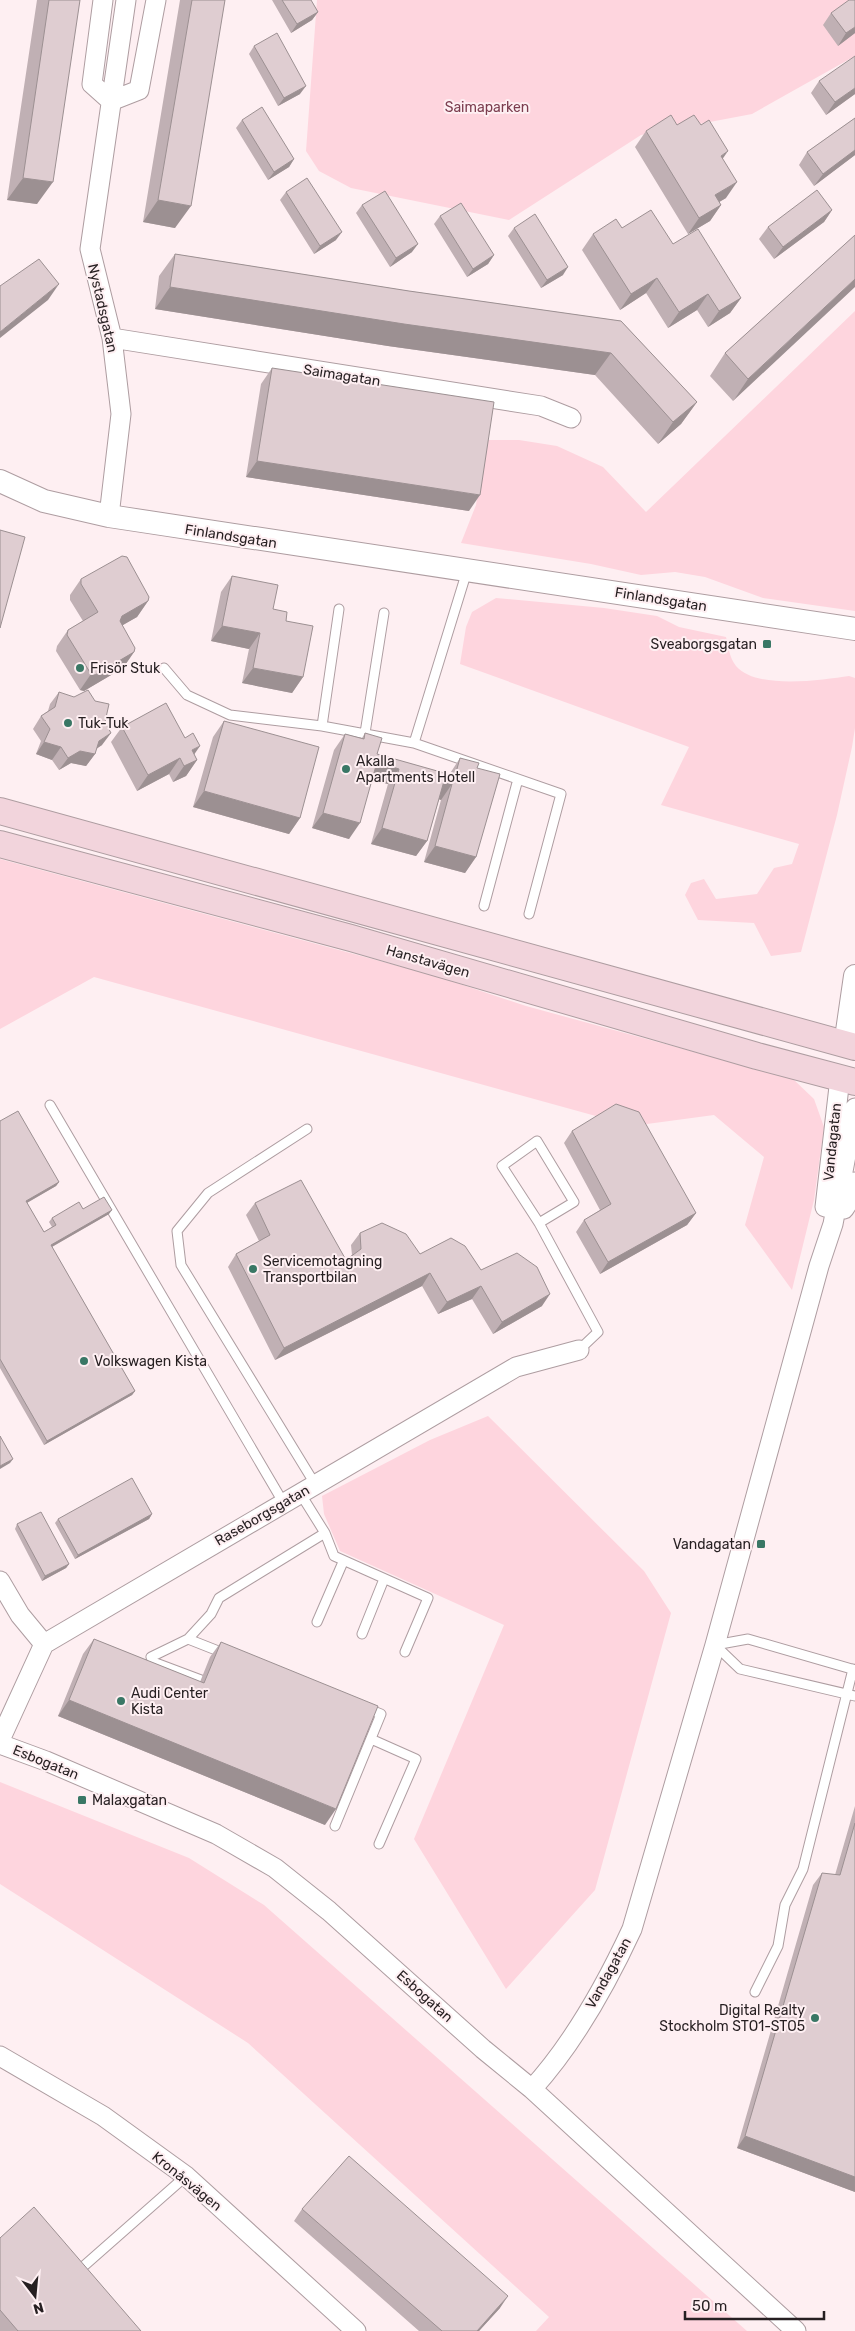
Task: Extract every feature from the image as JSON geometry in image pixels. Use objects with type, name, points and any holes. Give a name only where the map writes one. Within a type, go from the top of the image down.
[{"type":"main road","points":[[0,811],[850,1046],[847,1080]]},
{"type":"main road","name":"Hanstavägen","points":[[0,844],[351,938],[766,1059],[847,1080]]},
{"type":"street","points":[[103,0],[92,84],[111,101],[139,90],[156,0]]},
{"type":"street","name":"Nystadsgatan","points":[[110,516],[121,414],[112,338],[90,249],[126,0]]},
{"type":"street","name":"Saimagatan","points":[[112,338],[541,406],[571,418]]},
{"type":"street","name":"Finlandsgatan","points":[[0,481],[44,501],[110,516],[855,629]]},
{"type":"street","points":[[850,1046],[855,976]]},
{"type":"street","name":"Vandagatan","points":[[819,1266],[847,1080]]},
{"type":"street","name":"Vandagatan","points":[[532,2089],[553,2066],[612,1972],[632,1929],[715,1645],[819,1266],[833,1224],[855,1108]]},
{"type":"street","name":"Vandagatan","points":[[833,1224],[851,1198],[855,1182]]},
{"type":"street","name":"Raseborgsgatan","points":[[44,1644],[516,1367],[579,1350]]},
{"type":"street","points":[[0,1581],[20,1615],[44,1644],[0,1740]]},
{"type":"street","name":"Esbogatan","points":[[0,1744],[46,1761],[216,1834],[275,1868],[329,1910],[483,2049],[532,2089],[796,2331]]},
{"type":"street","name":"Kronåsvägen","points":[[0,2056],[103,2116],[186,2176],[351,2329]]},
{"type":"lane","points":[[414,743],[467,571]]},
{"type":"lane","points":[[322,726],[339,608]]},
{"type":"lane","points":[[364,733],[384,613]]},
{"type":"lane","points":[[164,668],[187,695],[230,714],[322,726],[414,743],[561,794],[529,914]]},
{"type":"lane","points":[[484,906],[518,778]]},
{"type":"lane","points":[[50,1105],[325,1533],[334,1556],[428,1598],[405,1652]]},
{"type":"lane","points":[[299,1493],[181,1265],[177,1231],[208,1193],[307,1129]]},
{"type":"lane","points":[[540,1223],[574,1202],[537,1140],[502,1166],[540,1223],[598,1332],[579,1350]]},
{"type":"lane","points":[[201,1680],[154,1662],[151,1657],[188,1639],[211,1614],[218,1598],[325,1533]]},
{"type":"lane","points":[[317,1622],[344,1562]]},
{"type":"lane","points":[[362,1634],[384,1579]]},
{"type":"lane","points":[[188,1639],[234,1657]]},
{"type":"lane","points":[[715,1645],[748,1639],[854,1669],[851,1695],[803,1869],[785,1905],[778,1946],[755,1992]]},
{"type":"lane","points":[[715,1645],[740,1669],[851,1695]]},
{"type":"lane","points":[[336,1826],[381,1714],[354,1704]]},
{"type":"lane","points":[[371,1739],[416,1759],[379,1844]]},
{"type":"lane","points":[[77,2273],[186,2176]]},
{"type":"green space","name":"Saimaparken","points":[[317,0],[855,0],[855,56],[752,114],[641,135],[509,220],[351,188],[319,171],[306,151]]},
{"type":"green space","points":[[855,311],[855,611],[763,598],[705,577],[675,572],[641,575],[591,564],[461,543],[476,505],[486,440],[519,440],[557,446],[603,467],[646,512]]},
{"type":"green space","points":[[496,598],[604,608],[657,616],[679,627],[726,637],[736,666],[745,673],[758,678],[790,682],[849,676],[855,678],[855,728],[852,747],[837,815],[801,952],[771,956],[754,923],[698,920],[685,895],[691,883],[704,879],[716,899],[757,894],[774,868],[792,864],[799,844],[661,805],[689,747],[460,664],[466,627],[472,612]]},
{"type":"green space","points":[[0,859],[436,976],[526,1006],[793,1079],[814,1099],[824,1127],[814,1200],[792,1290],[745,1225],[764,1157],[714,1115],[632,1126],[94,977],[0,1029]]},
{"type":"green space","points":[[488,1416],[644,1571],[671,1613],[595,1890],[506,1989],[414,1839],[504,1625],[340,1551],[324,1514],[322,1496],[430,1440]]},
{"type":"green space","points":[[0,1782],[189,1858],[264,1905],[747,2331],[536,2331],[549,2317],[248,2043],[0,1884]]},
{"type":"building","points":[[49,0],[80,0],[53,182],[23,178]]},
{"type":"building","points":[[192,0],[225,0],[191,206],[158,200]]},
{"type":"building","points":[[282,0],[311,0],[318,12],[297,24]]},
{"type":"building","points":[[849,0],[855,0],[855,27],[846,33],[831,13]]},
{"type":"building","points":[[277,33],[306,86],[284,98],[254,46]]},
{"type":"building","points":[[855,56],[855,88],[835,102],[819,81]]},
{"type":"building","points":[[262,107],[294,159],[274,172],[242,120]]},
{"type":"building","points":[[671,115],[677,125],[694,115],[701,125],[709,120],[728,151],[721,156],[737,182],[715,195],[721,205],[699,218],[646,131]]},
{"type":"building","points":[[855,118],[855,150],[823,174],[807,152]]},
{"type":"building","points":[[307,178],[342,232],[320,246],[286,192]]},
{"type":"building","points":[[817,190],[832,210],[783,247],[768,227]]},
{"type":"building","points":[[385,191],[418,244],[396,258],[362,205]]},
{"type":"building","points":[[461,203],[494,255],[473,269],[440,216]]},
{"type":"building","points":[[651,210],[673,244],[698,229],[741,298],[719,311],[708,294],[679,312],[657,278],[631,294],[593,234],[616,219],[622,228]]},
{"type":"building","points":[[535,214],[568,267],[547,280],[514,228]]},
{"type":"building","points":[[855,235],[855,279],[748,379],[725,353]]},
{"type":"building","points":[[175,254],[409,291],[621,321],[697,402],[673,422],[611,353],[404,324],[170,287]]},
{"type":"building","points":[[39,259],[59,284],[0,332],[0,286]]},
{"type":"building","points":[[272,368],[494,402],[480,495],[257,461]]},
{"type":"building","points":[[0,530],[25,537],[0,628]]},
{"type":"building","points":[[122,556],[127,557],[149,597],[148,601],[122,616],[120,621],[135,648],[134,652],[95,675],[91,674],[67,635],[68,630],[98,612],[81,584],[81,579]]},
{"type":"building","points":[[232,576],[278,585],[273,609],[287,612],[286,621],[313,626],[303,677],[253,668],[260,633],[222,626]]},
{"type":"building","points":[[88,690],[95,701],[109,704],[105,722],[111,733],[99,741],[95,754],[80,751],[68,758],[61,747],[44,742],[50,729],[41,716],[55,707],[59,692],[74,697]]},
{"type":"building","points":[[166,703],[185,738],[193,733],[200,746],[192,750],[197,760],[184,766],[180,758],[148,775],[122,727]]},
{"type":"building","points":[[224,721],[319,747],[300,818],[204,791]]},
{"type":"building","points":[[365,733],[382,738],[377,754],[455,776],[460,758],[479,763],[477,768],[500,774],[476,857],[435,846],[452,784],[444,781],[427,841],[382,828],[399,769],[377,762],[360,823],[323,813],[345,734],[364,739]]},
{"type":"building","points":[[616,1104],[639,1112],[696,1213],[608,1262],[584,1220],[611,1204],[572,1131]]},
{"type":"building","points":[[18,1111],[59,1182],[26,1201],[44,1232],[56,1225],[52,1218],[79,1202],[83,1209],[104,1197],[112,1210],[51,1245],[135,1391],[47,1441],[0,1359],[0,1121]]},
{"type":"building","points":[[301,1180],[346,1260],[361,1249],[360,1233],[382,1223],[406,1234],[420,1254],[451,1238],[465,1246],[481,1270],[517,1253],[537,1267],[550,1294],[502,1322],[481,1286],[447,1302],[430,1273],[284,1348],[236,1254],[270,1235],[255,1203]]},
{"type":"building","points":[[0,1436],[13,1459],[0,1466]]},
{"type":"building","points":[[132,1478],[152,1514],[78,1555],[58,1519]]},
{"type":"building","points":[[41,1512],[69,1564],[45,1576],[17,1524]]},
{"type":"building","points":[[94,1639],[204,1683],[221,1642],[378,1706],[336,1809],[69,1700]]},
{"type":"building","name":"Digital Realty Stockholm STO1-STO5","points":[[855,1823],[855,2177],[745,2136],[822,1873],[840,1875]]},
{"type":"building","points":[[349,2156],[508,2296],[477,2331],[442,2331],[302,2209]]},
{"type":"building","points":[[34,2207],[141,2331],[18,2331],[0,2310],[0,2238]]},
{"type":"place","name":"Sveaborgsgatan","points":[[767,644]]},
{"type":"place","name":"Frisör Stuk","points":[[80,668]]},
{"type":"place","name":"Tuk-Tuk","points":[[68,723]]},
{"type":"place","name":"Akalla Apartments Hotell","points":[[346,769]]},
{"type":"place","name":"Servicemotagning Transportbilan","points":[[253,1269]]},
{"type":"place","name":"Volkswagen Kista","points":[[84,1361]]},
{"type":"place","name":"Vandagatan","points":[[761,1544]]},
{"type":"place","name":"Audi Center Kista","points":[[121,1701]]},
{"type":"place","name":"Malaxgatan","points":[[82,1800]]},
{"type":"place","name":"Digital Realty Stockholm STO1-STO5","points":[[815,2018]]}]
